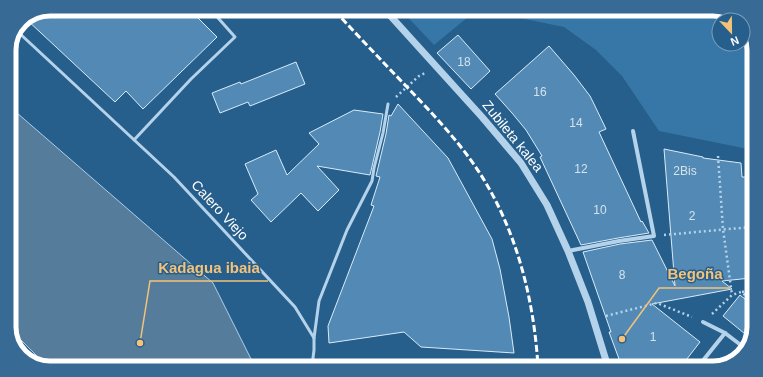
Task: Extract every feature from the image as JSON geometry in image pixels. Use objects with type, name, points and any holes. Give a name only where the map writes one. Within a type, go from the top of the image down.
[{"type":"street","name":"Zubileta kalea","points":[[391,16],[482,117],[521,163],[547,205],[568,251],[588,302],[606,361]]},
{"type":"street","points":[[568,251],[654,236],[633,131]]},
{"type":"street","points":[[703,322],[725,333],[741,345]]},
{"type":"street","points":[[703,361],[725,333]]},
{"type":"lane","points":[[134,140],[191,79],[235,37],[216,16]]},
{"type":"lane","name":"Calero Viejo","points":[[20,34],[174,177],[295,307],[314,338]]},
{"type":"lane","points":[[313,361],[319,301],[347,230],[372,181],[388,104]]},
{"type":"path","points":[[388,104],[419,76],[437,67]]},
{"type":"path","points":[[718,156],[723,229],[732,295]]},
{"type":"path","points":[[654,236],[747,227]]},
{"type":"path","points":[[594,320],[657,303],[703,322],[732,295],[747,291]]},
{"type":"path","points":[[741,292],[747,297]]},
{"type":"shaded area","points":[[407,16],[469,16],[434,45]]},
{"type":"shaded area","points":[[512,16],[711,16],[711,52],[747,52],[747,149],[659,131],[622,76],[596,50],[564,27]]},
{"type":"shaded area","points":[[16,112],[213,283],[252,361],[50,361],[40,358],[18,337],[16,329]]},
{"type":"building","points":[[46,16],[196,16],[217,37],[143,109],[126,91],[115,102],[30,23]]},
{"type":"building","points":[[458,35],[490,71],[471,89],[437,53]]},
{"type":"building","points":[[549,46],[590,96],[606,129],[599,132],[641,222],[642,221],[649,233],[581,245],[540,157],[542,156],[526,130],[495,94]]},
{"type":"building","points":[[296,62],[305,84],[250,106],[248,102],[220,113],[212,93],[240,82],[241,84]]},
{"type":"building","points":[[398,104],[448,158],[492,239],[500,269],[514,353],[421,347],[404,332],[329,343],[328,326],[374,206],[371,205],[380,177],[376,176],[389,115],[391,116]]},
{"type":"building","points":[[354,110],[383,114],[370,175],[317,166],[339,190],[318,211],[301,193],[271,222],[251,200],[258,194],[245,164],[276,150],[287,175],[319,144],[309,133]]},
{"type":"building","points":[[664,149],[703,158],[741,163],[742,177],[747,177],[747,278],[722,281],[732,289],[652,304],[700,342],[685,361],[620,361],[583,252],[620,244],[652,240],[675,286]]},
{"type":"building","points":[[740,295],[747,301],[746,335],[723,316]]},
{"type":"railway","points":[[340,16],[442,124],[467,155],[489,188],[501,212],[520,262],[532,314],[538,361]]},
{"type":"place","name":"Begoña","points":[[622,339]]},
{"type":"place","name":"Kadagua ibaia","points":[[140,343]]}]
